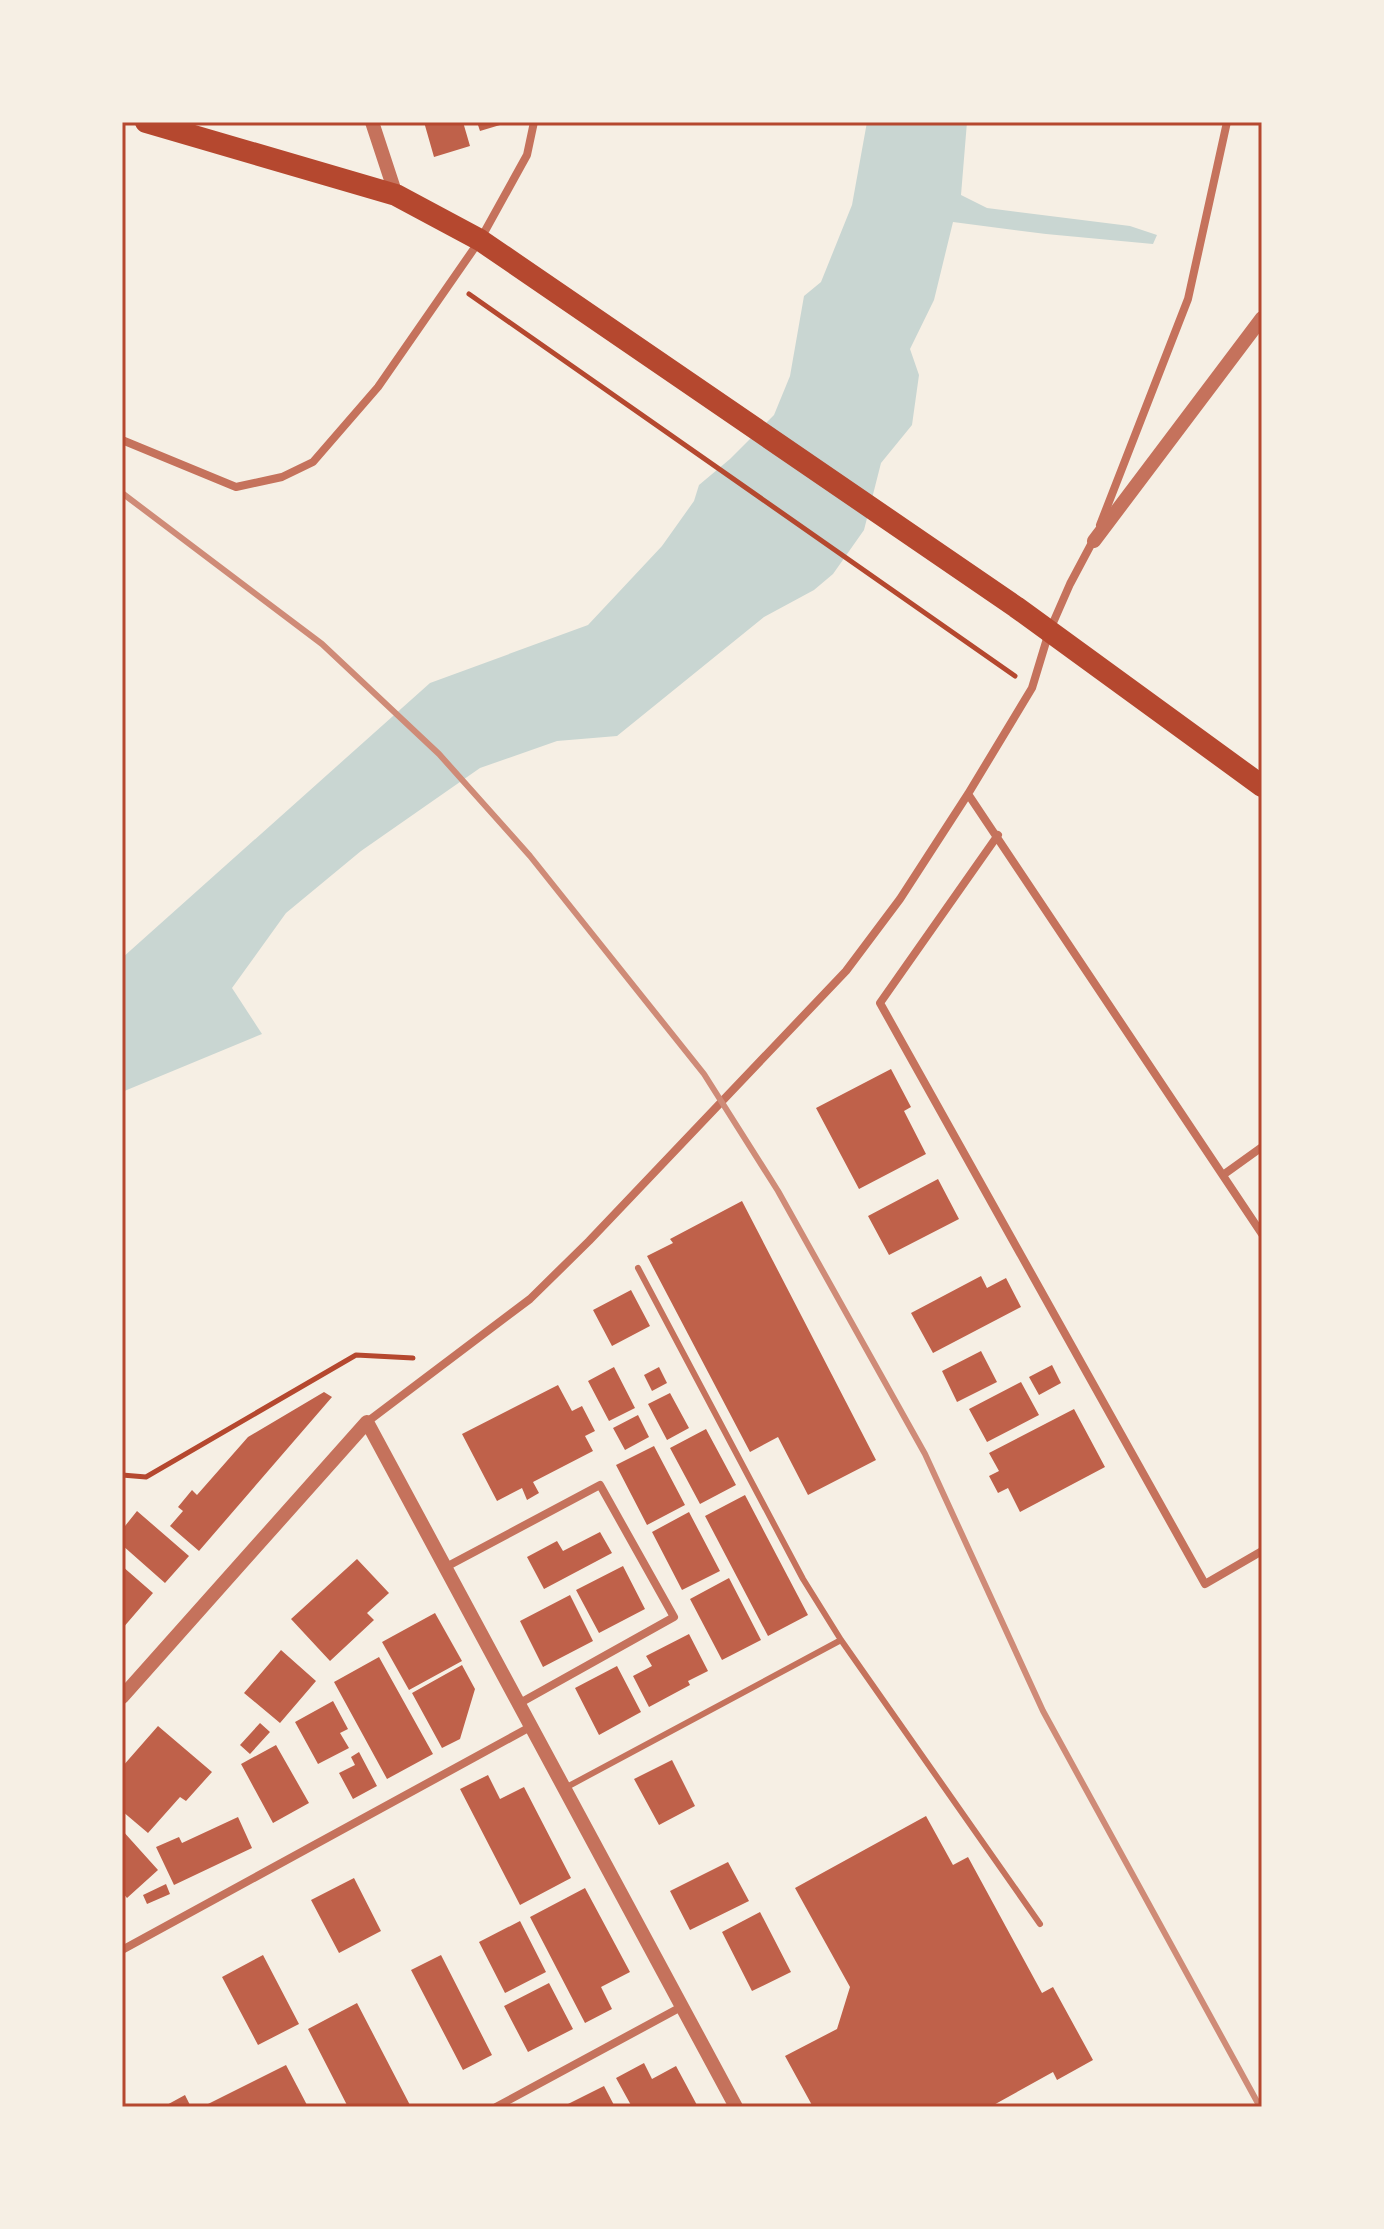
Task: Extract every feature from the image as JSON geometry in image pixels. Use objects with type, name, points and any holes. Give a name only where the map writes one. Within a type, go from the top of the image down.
[{"type":"highway","points":[[146,122],[396,195],[480,240],[1016,607],[1262,786]]},
{"type":"street","points":[[372,122],[396,195]]},
{"type":"street","points":[[122,440],[236,487],[282,477],[313,462],[378,387],[480,240],[527,155],[534,122]]},
{"type":"street","points":[[1094,541],[1188,299],[1227,122]]},
{"type":"street","points":[[122,1697],[367,1422],[530,1299],[846,971],[900,899],[1032,688],[1049,632],[1070,584],[1094,541],[1262,318]]},
{"type":"street","points":[[968,794],[1262,1234]]},
{"type":"street","points":[[998,835],[880,1003],[1205,1584],[1262,1551]]},
{"type":"street","points":[[1223,1175],[1262,1147]]},
{"type":"street","points":[[367,1422],[736,2107]]},
{"type":"street","points":[[446,1567],[600,1485],[674,1617],[520,1703]]},
{"type":"street","points":[[122,1950],[533,1726]]},
{"type":"street","points":[[496,2107],[681,2007]]},
{"type":"lane","points":[[638,1268],[803,1579],[841,1640],[1040,1924]]},
{"type":"lane","points":[[565,1788],[841,1640]]},
{"type":"path","points":[[451,281],[1032,688]]},
{"type":"path","points":[[122,1475],[146,1477],[356,1355],[450,1359]]},
{"type":"shaded area","points":[[867,122],[967,122],[961,195],[987,208],[1130,226],[1157,235],[1153,244],[953,222],[934,300],[910,349],[919,375],[912,425],[881,463],[864,530],[833,574],[814,590],[764,617],[617,736],[557,741],[480,768],[361,851],[286,913],[232,988],[262,1034],[122,1092],[122,958],[430,683],[588,625],[662,546],[694,501],[699,485],[774,415],[790,376],[804,296],[821,282],[852,205]]},
{"type":"building","points":[[424,122],[463,122],[470,146],[434,157]]},
{"type":"building","points":[[477,122],[499,122],[500,125],[480,131]]},
{"type":"building","points":[[891,1069],[911,1107],[904,1111],[926,1154],[859,1189],[816,1108]]},
{"type":"building","points":[[938,1179],[959,1219],[889,1255],[868,1216]]},
{"type":"building","points":[[742,1201],[876,1460],[808,1495],[778,1437],[750,1452],[647,1256],[673,1243],[670,1239]]},
{"type":"building","points":[[981,1276],[987,1288],[1006,1278],[1021,1307],[933,1353],[911,1313]]},
{"type":"building","points":[[631,1290],[650,1326],[612,1346],[593,1310]]},
{"type":"building","points":[[981,1351],[997,1382],[957,1402],[942,1371]]},
{"type":"building","points":[[1052,1365],[1061,1383],[1039,1395],[1029,1377]]},
{"type":"building","points":[[614,1367],[635,1408],[609,1421],[588,1381]]},
{"type":"building","points":[[659,1367],[667,1383],[652,1391],[644,1375]]},
{"type":"building","points":[[1021,1382],[1039,1415],[987,1442],[969,1409]]},
{"type":"building","points":[[558,1385],[572,1411],[582,1406],[595,1431],[585,1436],[593,1451],[533,1482],[539,1493],[527,1500],[522,1488],[497,1501],[462,1434]]},
{"type":"building","points":[[324,1392],[332,1397],[199,1551],[170,1526],[183,1511],[178,1507],[192,1490],[197,1495],[248,1437]]},
{"type":"building","points":[[670,1393],[689,1428],[667,1440],[648,1404]]},
{"type":"building","points":[[1074,1409],[1105,1467],[1020,1512],[1008,1488],[998,1493],[989,1476],[999,1471],[989,1453]]},
{"type":"building","points":[[638,1415],[649,1437],[625,1450],[613,1428]]},
{"type":"building","points":[[706,1429],[736,1485],[700,1504],[670,1448]]},
{"type":"building","points":[[654,1446],[685,1505],[647,1525],[616,1465]]},
{"type":"building","points":[[745,1495],[808,1615],[768,1636],[705,1516]]},
{"type":"building","points":[[137,1511],[189,1556],[165,1583],[122,1545],[122,1524],[125,1526]]},
{"type":"building","points":[[689,1512],[720,1571],[682,1590],[652,1532]]},
{"type":"building","points":[[600,1532],[612,1553],[544,1589],[527,1557],[557,1541],[563,1551]]},
{"type":"building","points":[[357,1559],[389,1593],[367,1613],[374,1620],[330,1661],[291,1619]]},
{"type":"building","points":[[122,1566],[153,1593],[122,1629]]},
{"type":"building","points":[[623,1566],[645,1609],[599,1633],[576,1590]]},
{"type":"building","points":[[729,1578],[761,1640],[722,1660],[690,1599]]},
{"type":"building","points":[[570,1595],[593,1641],[543,1667],[520,1621]]},
{"type":"building","points":[[435,1613],[462,1661],[409,1690],[382,1642]]},
{"type":"building","points":[[689,1634],[708,1671],[688,1681],[690,1685],[649,1707],[633,1676],[652,1666],[646,1656]]},
{"type":"building","points":[[281,1650],[316,1681],[280,1723],[244,1693]]},
{"type":"building","points":[[379,1657],[433,1754],[387,1779],[334,1682]]},
{"type":"building","points":[[462,1665],[475,1689],[460,1739],[442,1748],[412,1693]]},
{"type":"building","points":[[617,1666],[641,1712],[599,1735],[575,1688]]},
{"type":"building","points":[[333,1701],[348,1729],[340,1733],[349,1748],[318,1764],[295,1722]]},
{"type":"building","points":[[260,1723],[270,1732],[250,1754],[240,1745]]},
{"type":"building","points":[[158,1726],[212,1772],[186,1801],[180,1797],[148,1833],[122,1811],[122,1767]]},
{"type":"building","points":[[276,1745],[309,1803],[273,1823],[241,1764]]},
{"type":"building","points":[[359,1752],[377,1786],[353,1799],[339,1773],[355,1765],[351,1757]]},
{"type":"building","points":[[672,1760],[695,1806],[659,1825],[634,1779]]},
{"type":"building","points":[[488,1775],[500,1799],[524,1787],[571,1878],[520,1905],[460,1789]]},
{"type":"building","points":[[926,1816],[953,1865],[968,1857],[1042,1993],[1053,1987],[1093,2060],[1057,2080],[1053,2072],[990,2107],[813,2107],[785,2056],[837,2029],[850,1987],[795,1888]]},
{"type":"building","points":[[238,1817],[252,1848],[174,1885],[156,1847],[179,1837],[182,1843]]},
{"type":"building","points":[[122,1830],[158,1870],[127,1898],[122,1892]]},
{"type":"building","points":[[728,1862],[749,1901],[690,1930],[670,1891]]},
{"type":"building","points":[[354,1878],[381,1931],[339,1953],[311,1900]]},
{"type":"building","points":[[166,1884],[170,1894],[147,1904],[143,1895]]},
{"type":"building","points":[[585,1888],[630,1972],[601,1987],[612,2009],[585,2023],[530,1917]]},
{"type":"building","points":[[760,1912],[791,1972],[752,1991],[722,1932]]},
{"type":"building","points":[[520,1921],[546,1972],[505,1993],[479,1942]]},
{"type":"building","points":[[263,1955],[299,2024],[258,2045],[222,1977]]},
{"type":"building","points":[[441,1955],[492,2055],[463,2070],[411,1970]]},
{"type":"building","points":[[549,1983],[573,2029],[528,2052],[504,2006]]},
{"type":"building","points":[[357,2003],[411,2107],[348,2107],[308,2029]]},
{"type":"building","points":[[644,2063],[652,2079],[676,2066],[698,2107],[632,2107],[616,2078]]},
{"type":"building","points":[[286,2065],[307,2105],[209,2107],[208,2104]]},
{"type":"building","points":[[604,2086],[615,2107],[562,2107]]},
{"type":"building","points":[[185,2095],[191,2107],[163,2107]]},
{"type":"railway","points":[[122,493],[322,644],[439,754],[530,856],[704,1074],[778,1191],[925,1454],[1043,1711],[1260,2107]]}]
